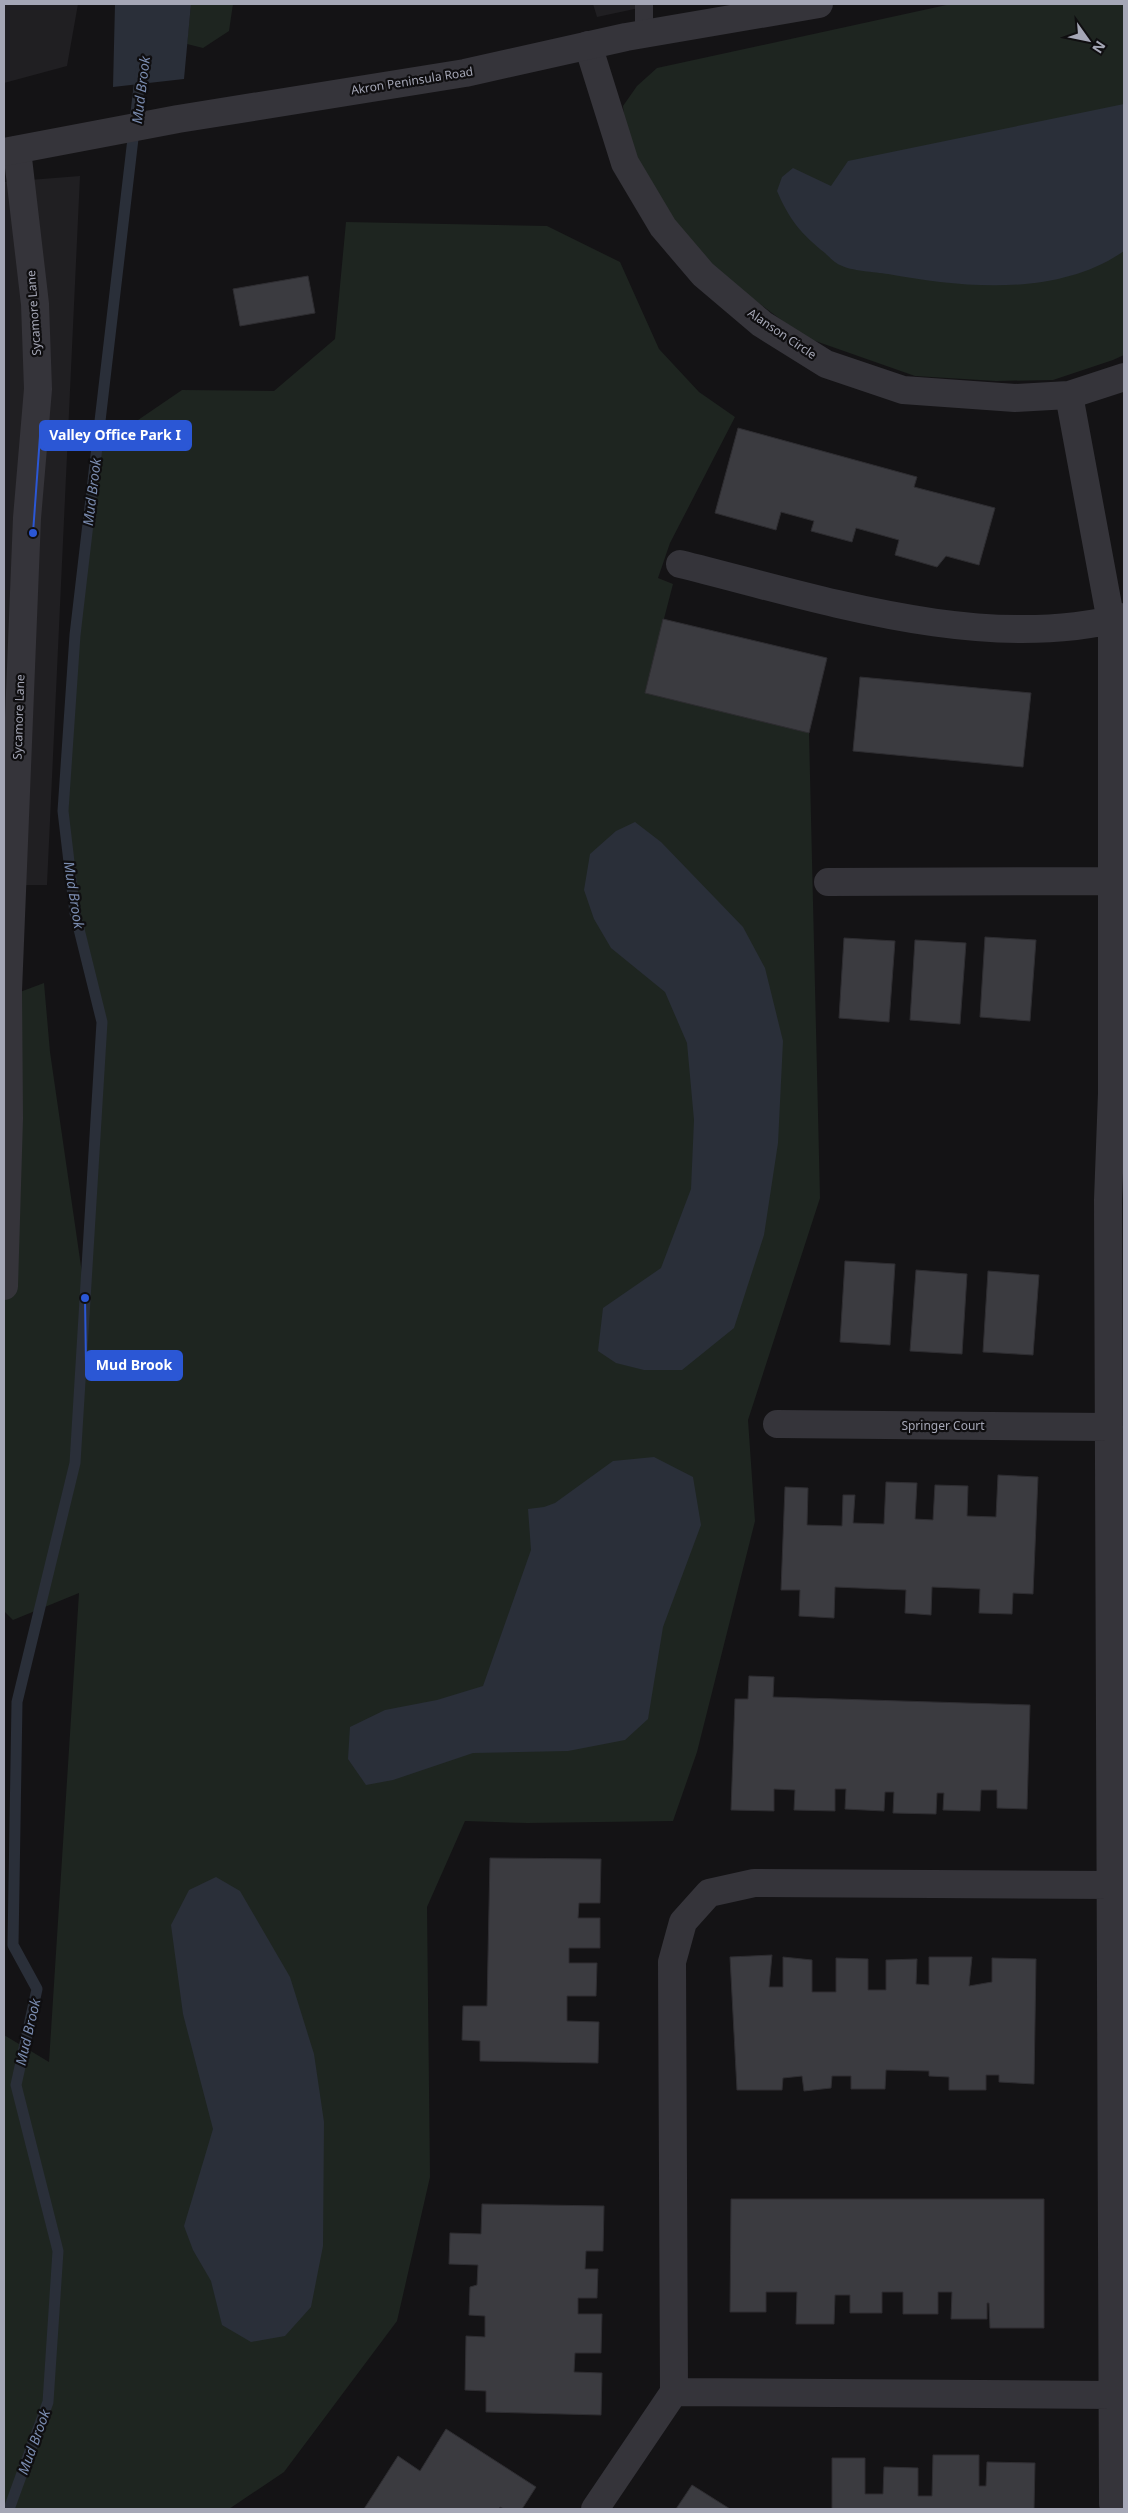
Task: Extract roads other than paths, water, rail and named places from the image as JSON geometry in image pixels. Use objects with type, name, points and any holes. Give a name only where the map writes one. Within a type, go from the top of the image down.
[{"type":"street","name":"Akron Peninsula Road","points":[[11,151],[92,134],[202,115],[465,74],[588,45],[783,7],[818,4]]},
{"type":"street","name":"Alanson Circle","points":[[588,45],[625,163],[663,227],[703,274],[762,324],[826,364],[903,390],[1015,398],[1069,395],[1124,377]]},
{"type":"street","name":"Sycamore Lane","points":[[4,1286],[9,1118],[8,991],[28,518],[38,389],[35,304],[11,151]]},
{"type":"street","points":[[1069,395],[1118,619],[1112,881],[1118,1093],[1109,1427],[1111,1885],[1118,2086],[1118,2194],[1112,2396],[1112,2504]]},
{"type":"street","points":[[680,564],[901,618],[982,629],[1040,628],[1118,619]]},
{"type":"street","points":[[828,882],[1112,881]]},
{"type":"street","name":"Springer Court","points":[[777,1424],[1109,1427]]},
{"type":"street","points":[[595,2509],[674,2392],[672,1962],[683,1922],[709,1892],[754,1883],[1111,1885]]},
{"type":"street","points":[[674,2392],[1112,2396]]},
{"type":"lane","points":[[644,4],[644,34]]},
{"type":"waterway","name":"Mud Brook","points":[[9,2509],[48,2402],[58,2251],[16,2085],[37,1989],[13,1945],[17,1702],[75,1463],[102,1022],[75,913],[63,811],[75,635],[141,70]]},
{"type":"place","name":"Valley Office Park I","points":[[33,533]]},
{"type":"place","name":"Mud Brook","points":[[85,1298]]}]
